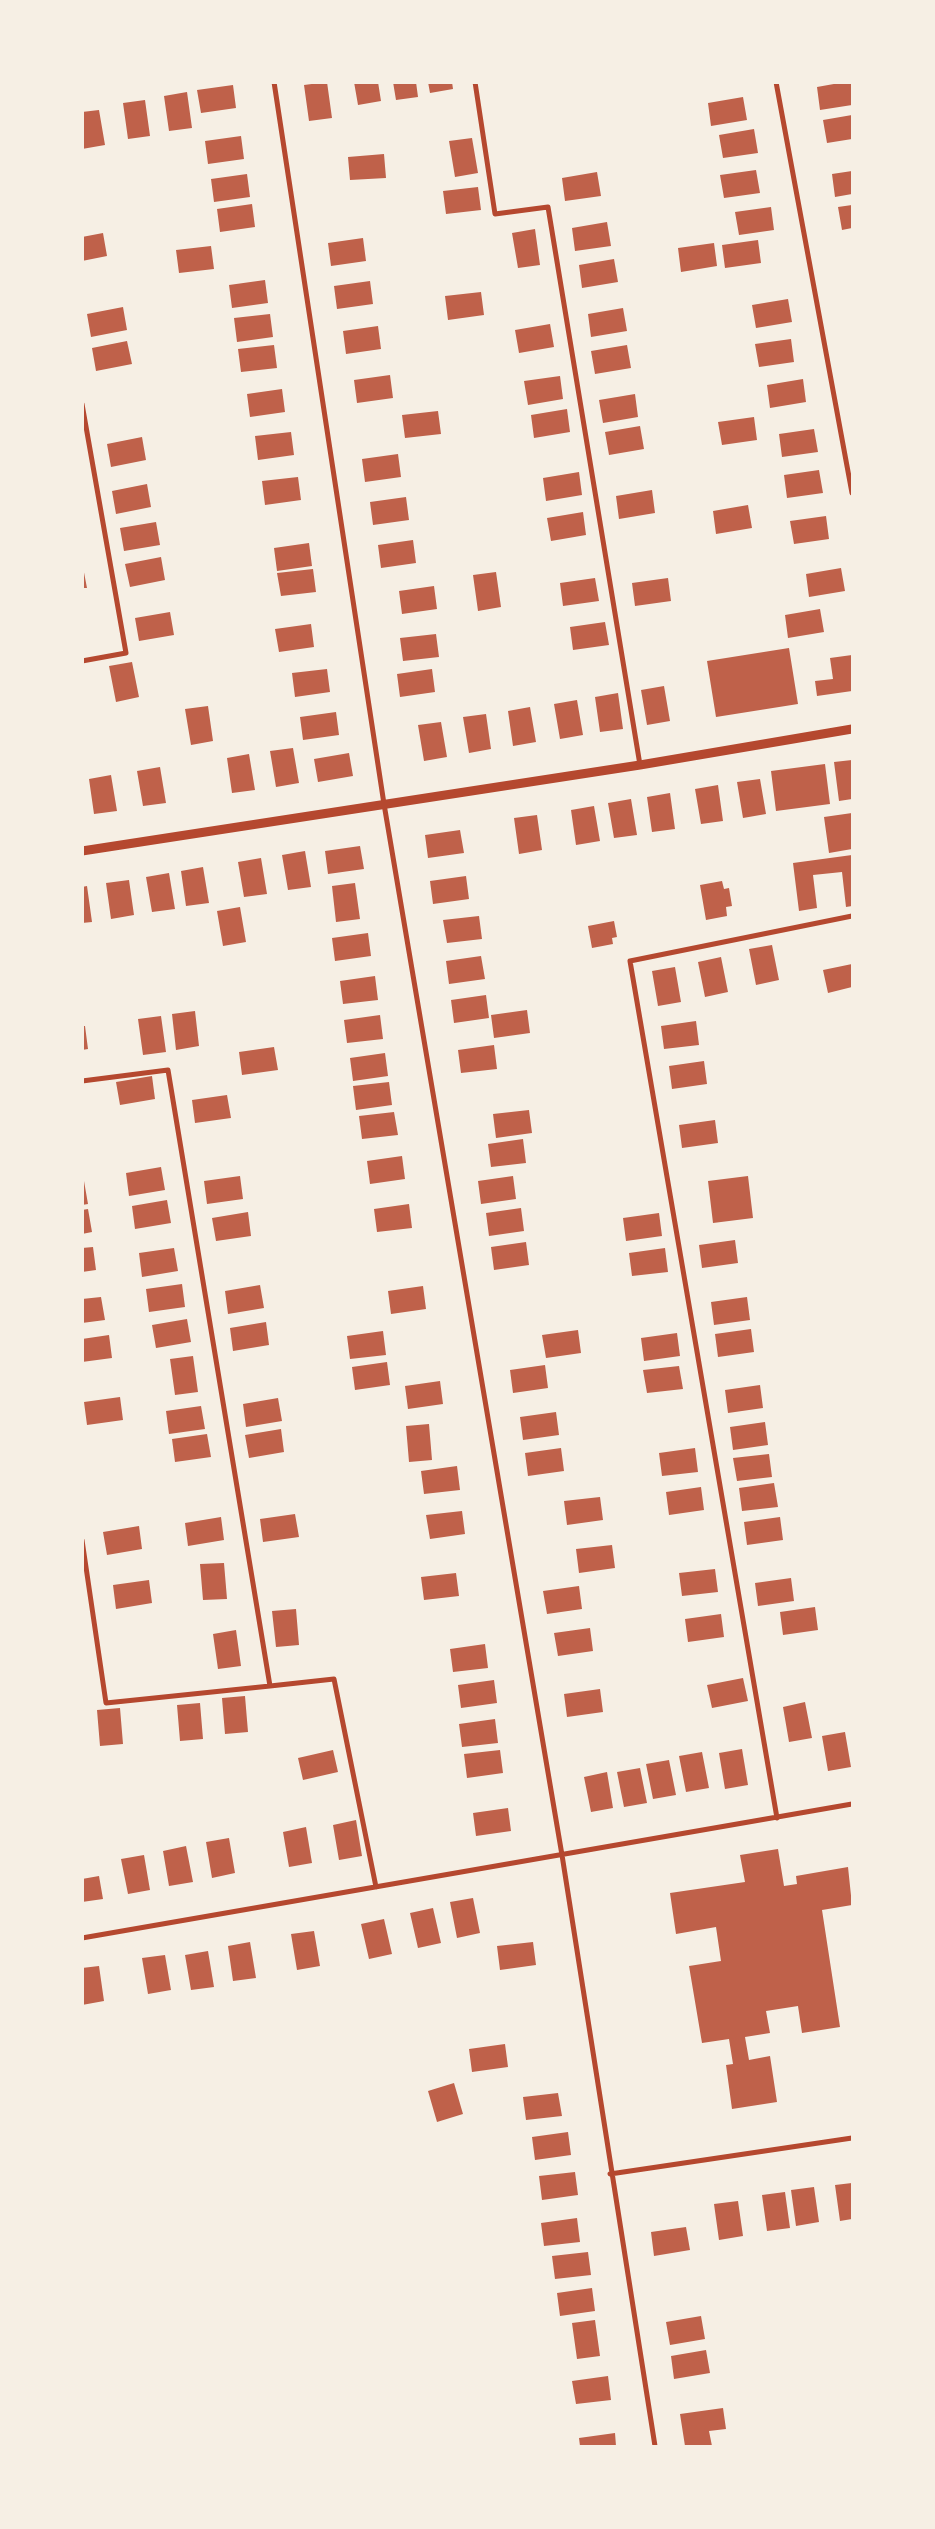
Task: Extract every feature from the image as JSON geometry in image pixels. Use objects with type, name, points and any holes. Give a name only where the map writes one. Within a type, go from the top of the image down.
[{"type":"street","points":[[274,82],[384,804],[562,1855],[610,2174],[655,2446]]},
{"type":"street","points":[[475,82],[495,214],[548,207],[640,765]]},
{"type":"street","points":[[776,82],[852,493]]},
{"type":"street","points":[[82,404],[126,653],[82,661]]},
{"type":"street","points":[[82,851],[640,765],[852,728]]},
{"type":"street","points":[[777,1818],[630,962],[852,916]]},
{"type":"street","points":[[82,1081],[168,1070],[270,1686]]},
{"type":"street","points":[[82,1540],[106,1704],[334,1680],[376,1887]]},
{"type":"street","points":[[82,1938],[852,1804]]},
{"type":"street","points":[[610,2174],[852,2138]]},
{"type":"building","points":[[327,82],[332,118],[309,121],[304,85]]},
{"type":"building","points":[[354,82],[378,82],[381,101],[358,105]]},
{"type":"building","points":[[393,82],[416,82],[418,97],[396,100]]},
{"type":"building","points":[[428,82],[452,82],[453,89],[430,93]]},
{"type":"building","points":[[852,82],[852,105],[820,110],[817,87]]},
{"type":"building","points":[[233,85],[236,108],[201,113],[197,90]]},
{"type":"building","points":[[187,92],[192,128],[169,131],[164,96]]},
{"type":"building","points":[[743,97],[747,120],[711,126],[708,103]]},
{"type":"building","points":[[145,100],[150,136],[128,139],[123,103]]},
{"type":"building","points":[[99,110],[105,145],[82,149],[82,112]]},
{"type":"building","points":[[852,115],[852,139],[827,143],[823,120]]},
{"type":"building","points":[[754,129],[758,153],[723,158],[719,135]]},
{"type":"building","points":[[241,136],[244,159],[208,164],[205,141]]},
{"type":"building","points":[[472,138],[478,173],[455,177],[449,141]]},
{"type":"building","points":[[384,154],[386,178],[350,180],[348,157]]},
{"type":"building","points":[[756,170],[760,193],[724,198],[720,175]]},
{"type":"building","points":[[852,171],[852,194],[835,197],[832,174]]},
{"type":"building","points":[[597,172],[601,196],[565,201],[562,178]]},
{"type":"building","points":[[247,174],[250,197],[214,202],[211,179]]},
{"type":"building","points":[[478,187],[481,210],[446,214],[443,191]]},
{"type":"building","points":[[252,204],[255,227],[220,232],[217,209]]},
{"type":"building","points":[[852,205],[852,228],[842,230],[838,207]]},
{"type":"building","points":[[771,207],[774,230],[739,235],[735,212]]},
{"type":"building","points":[[607,222],[611,246],[575,251],[572,228]]},
{"type":"building","points":[[535,229],[540,265],[518,268],[512,233]]},
{"type":"building","points":[[103,233],[107,256],[82,261],[82,237]]},
{"type":"building","points":[[363,238],[366,261],[331,266],[328,243]]},
{"type":"building","points":[[758,240],[761,263],[725,268],[722,245]]},
{"type":"building","points":[[714,243],[717,266],[681,272],[678,248]]},
{"type":"building","points":[[211,246],[214,269],[179,273],[176,250]]},
{"type":"building","points":[[614,259],[618,282],[582,288],[579,265]]},
{"type":"building","points":[[265,280],[268,303],[232,308],[229,285]]},
{"type":"building","points":[[370,281],[373,304],[337,309],[334,286]]},
{"type":"building","points":[[481,292],[484,315],[448,320],[445,296]]},
{"type":"building","points":[[788,299],[792,322],[756,328],[752,305]]},
{"type":"building","points":[[123,307],[127,330],[91,337],[87,314]]},
{"type":"building","points":[[623,308],[627,331],[591,337],[588,314]]},
{"type":"building","points":[[270,314],[273,337],[237,342],[234,318]]},
{"type":"building","points":[[550,324],[554,347],[519,353],[515,330]]},
{"type":"building","points":[[378,326],[381,349],[346,354],[343,331]]},
{"type":"building","points":[[791,339],[794,362],[759,367],[755,344]]},
{"type":"building","points":[[127,341],[132,364],[96,371],[92,348]]},
{"type":"building","points":[[274,345],[277,368],[241,372],[238,349]]},
{"type":"building","points":[[627,345],[631,368],[595,374],[591,351]]},
{"type":"building","points":[[390,375],[393,398],[357,403],[354,380]]},
{"type":"building","points":[[560,376],[563,399],[528,405],[524,381]]},
{"type":"building","points":[[803,379],[806,402],[770,408],[767,385]]},
{"type":"building","points":[[282,389],[285,412],[250,417],[247,394]]},
{"type":"building","points":[[635,394],[638,417],[603,423],[599,400]]},
{"type":"building","points":[[567,409],[570,432],[534,438],[531,415]]},
{"type":"building","points":[[438,411],[441,434],[405,438],[402,415]]},
{"type":"building","points":[[754,417],[757,440],[722,445],[718,422]]},
{"type":"building","points":[[640,426],[644,449],[609,455],[605,432]]},
{"type":"building","points":[[814,429],[818,452],[782,457],[779,434]]},
{"type":"building","points":[[291,432],[294,455],[258,460],[255,436]]},
{"type":"building","points":[[142,437],[146,460],[111,467],[107,444]]},
{"type":"building","points":[[398,454],[401,477],[365,482],[362,459]]},
{"type":"building","points":[[819,470],[823,493],[787,498],[784,475]]},
{"type":"building","points":[[579,472],[582,495],[546,501],[543,478]]},
{"type":"building","points":[[298,477],[301,500],[265,505],[262,481]]},
{"type":"building","points":[[147,484],[151,507],[116,514],[112,491]]},
{"type":"building","points":[[652,490],[655,513],[619,519],[616,496]]},
{"type":"building","points":[[406,497],[409,520],[373,525],[370,502]]},
{"type":"building","points":[[748,505],[752,528],[716,534],[713,511]]},
{"type":"building","points":[[583,512],[586,535],[551,541],[547,518]]},
{"type":"building","points":[[826,516],[829,539],[794,544],[790,521]]},
{"type":"building","points":[[156,522],[160,545],[124,551],[120,528]]},
{"type":"building","points":[[413,540],[416,563],[381,568],[378,545]]},
{"type":"building","points":[[309,543],[312,566],[277,571],[274,548]]},
{"type":"building","points":[[161,557],[165,580],[130,587],[125,564]]},
{"type":"building","points":[[82,562],[87,588],[82,588]]},
{"type":"building","points":[[841,568],[845,591],[809,597],[806,574]]},
{"type":"building","points":[[313,569],[316,592],[281,596],[277,573]]},
{"type":"building","points":[[496,572],[501,607],[478,611],[473,575]]},
{"type":"building","points":[[595,578],[599,601],[563,606],[560,583]]},
{"type":"building","points":[[668,578],[671,601],[635,606],[632,583]]},
{"type":"building","points":[[434,586],[437,609],[402,614],[399,591]]},
{"type":"building","points":[[820,609],[824,632],[788,638],[785,615]]},
{"type":"building","points":[[170,612],[174,635],[139,641],[135,618]]},
{"type":"building","points":[[605,622],[609,645],[573,650],[570,627]]},
{"type":"building","points":[[311,624],[314,647],[279,652],[275,629]]},
{"type":"building","points":[[436,634],[439,657],[403,661],[400,638]]},
{"type":"building","points":[[789,648],[798,704],[716,717],[707,661]]},
{"type":"building","points":[[852,655],[852,691],[817,696],[815,681],[833,679],[830,658]]},
{"type":"building","points":[[132,662],[139,697],[116,702],[109,666]]},
{"type":"building","points":[[327,669],[330,692],[295,697],[292,673]]},
{"type":"building","points":[[432,669],[435,692],[400,697],[397,674]]},
{"type":"building","points":[[664,686],[670,721],[647,725],[641,690]]},
{"type":"building","points":[[618,693],[623,729],[600,732],[595,697]]},
{"type":"building","points":[[577,700],[583,735],[560,739],[554,704]]},
{"type":"building","points":[[208,706],[213,741],[191,745],[185,709]]},
{"type":"building","points":[[530,707],[536,742],[513,746],[508,711]]},
{"type":"building","points":[[336,712],[339,735],[303,740],[300,717]]},
{"type":"building","points":[[486,714],[491,749],[469,753],[463,717]]},
{"type":"building","points":[[441,722],[447,757],[424,761],[418,725]]},
{"type":"building","points":[[293,748],[299,783],[276,787],[270,751]]},
{"type":"building","points":[[349,753],[353,776],[318,782],[314,759]]},
{"type":"building","points":[[249,754],[255,790],[232,793],[227,758]]},
{"type":"building","points":[[852,760],[852,799],[839,801],[834,762]]},
{"type":"building","points":[[825,764],[830,804],[776,811],[771,771]]},
{"type":"building","points":[[160,767],[166,803],[143,806],[137,771]]},
{"type":"building","points":[[111,775],[117,811],[94,814],[89,779]]},
{"type":"building","points":[[760,779],[766,814],[743,818],[737,782]]},
{"type":"building","points":[[718,785],[723,821],[701,824],[695,789]]},
{"type":"building","points":[[670,793],[675,829],[652,832],[647,797]]},
{"type":"building","points":[[631,799],[637,835],[614,838],[608,803]]},
{"type":"building","points":[[594,806],[600,841],[576,845],[571,810]]},
{"type":"building","points":[[852,813],[852,849],[829,853],[824,817]]},
{"type":"building","points":[[537,815],[542,850],[519,854],[514,818]]},
{"type":"building","points":[[460,830],[464,853],[428,858],[425,835]]},
{"type":"building","points":[[360,846],[364,869],[328,874],[325,851]]},
{"type":"building","points":[[305,851],[311,887],[288,890],[282,855]]},
{"type":"building","points":[[852,855],[852,906],[846,907],[842,872],[813,875],[817,908],[799,911],[793,863]]},
{"type":"building","points":[[261,858],[267,894],[244,897],[238,862]]},
{"type":"building","points":[[203,867],[209,903],[186,906],[181,871]]},
{"type":"building","points":[[169,873],[175,909],[152,912],[146,877]]},
{"type":"building","points":[[466,876],[469,899],[433,904],[430,881]]},
{"type":"building","points":[[129,880],[134,915],[111,919],[106,883]]},
{"type":"building","points":[[722,881],[724,889],[729,888],[732,906],[726,907],[727,916],[706,920],[700,885]]},
{"type":"building","points":[[355,883],[360,919],[336,922],[332,886]]},
{"type":"building","points":[[87,886],[92,922],[82,923],[82,887]]},
{"type":"building","points":[[240,907],[246,942],[223,946],[217,911]]},
{"type":"building","points":[[479,916],[482,939],[447,943],[443,920]]},
{"type":"building","points":[[614,921],[617,937],[612,938],[613,944],[592,948],[588,926]]},
{"type":"building","points":[[368,933],[371,956],[335,961],[332,938]]},
{"type":"building","points":[[772,945],[779,980],[756,985],[749,949]]},
{"type":"building","points":[[481,956],[485,979],[449,984],[446,961]]},
{"type":"building","points":[[721,957],[728,992],[705,997],[698,962]]},
{"type":"building","points":[[852,964],[852,987],[828,993],[823,970]]},
{"type":"building","points":[[675,967],[681,1002],[658,1006],[652,971]]},
{"type":"building","points":[[375,976],[378,1000],[343,1004],[340,981]]},
{"type":"building","points":[[486,995],[489,1018],[454,1023],[451,1000]]},
{"type":"building","points":[[527,1010],[530,1033],[494,1038],[491,1015]]},
{"type":"building","points":[[195,1011],[199,1046],[176,1050],[172,1014]]},
{"type":"building","points":[[380,1015],[383,1039],[347,1043],[344,1020]]},
{"type":"building","points":[[161,1016],[166,1052],[143,1055],[138,1019]]},
{"type":"building","points":[[696,1021],[699,1045],[664,1049],[661,1026]]},
{"type":"building","points":[[82,1026],[85,1026],[88,1049],[82,1050]]},
{"type":"building","points":[[494,1045],[497,1069],[461,1073],[458,1050]]},
{"type":"building","points":[[274,1047],[278,1070],[242,1075],[239,1052]]},
{"type":"building","points":[[385,1053],[388,1076],[353,1081],[350,1058]]},
{"type":"building","points":[[704,1061],[707,1084],[672,1089],[669,1066]]},
{"type":"building","points":[[152,1076],[155,1099],[120,1105],[116,1082]]},
{"type":"building","points":[[389,1082],[392,1105],[356,1110],[353,1086]]},
{"type":"building","points":[[227,1095],[231,1118],[195,1123],[192,1100]]},
{"type":"building","points":[[529,1110],[532,1133],[496,1138],[493,1114]]},
{"type":"building","points":[[394,1112],[398,1135],[362,1139],[359,1116]]},
{"type":"building","points":[[715,1120],[718,1143],[682,1148],[679,1125]]},
{"type":"building","points":[[523,1139],[526,1163],[491,1167],[488,1144]]},
{"type":"building","points":[[402,1156],[405,1179],[370,1184],[367,1161]]},
{"type":"building","points":[[161,1167],[165,1190],[129,1196],[126,1173]]},
{"type":"building","points":[[240,1176],[243,1199],[207,1204],[204,1181]]},
{"type":"building","points":[[513,1176],[516,1199],[481,1204],[478,1181]]},
{"type":"building","points":[[748,1176],[753,1218],[713,1223],[708,1181]]},
{"type":"building","points":[[82,1181],[84,1181],[88,1204],[82,1205]]},
{"type":"building","points":[[167,1200],[171,1223],[135,1229],[132,1206]]},
{"type":"building","points":[[409,1204],[412,1228],[377,1232],[374,1209]]},
{"type":"building","points":[[521,1208],[524,1231],[489,1236],[486,1213]]},
{"type":"building","points":[[88,1209],[92,1232],[82,1234],[82,1210]]},
{"type":"building","points":[[248,1212],[251,1236],[216,1241],[212,1218]]},
{"type":"building","points":[[659,1213],[662,1236],[626,1241],[623,1218]]},
{"type":"building","points":[[735,1240],[738,1263],[702,1268],[699,1245]]},
{"type":"building","points":[[526,1242],[529,1265],[494,1270],[491,1247]]},
{"type":"building","points":[[93,1247],[96,1270],[82,1272],[82,1248]]},
{"type":"building","points":[[174,1248],[178,1271],[142,1277],[139,1253]]},
{"type":"building","points":[[665,1248],[668,1272],[632,1276],[629,1253]]},
{"type":"building","points":[[182,1284],[185,1307],[149,1312],[146,1289]]},
{"type":"building","points":[[260,1285],[264,1308],[228,1314],[225,1291]]},
{"type":"building","points":[[423,1286],[426,1309],[391,1314],[388,1291]]},
{"type":"building","points":[[101,1297],[105,1320],[82,1323],[82,1299]]},
{"type":"building","points":[[747,1297],[750,1320],[714,1325],[711,1302]]},
{"type":"building","points":[[187,1319],[191,1342],[156,1348],[152,1325]]},
{"type":"building","points":[[266,1322],[269,1345],[233,1351],[230,1328]]},
{"type":"building","points":[[751,1329],[754,1352],[718,1357],[715,1334]]},
{"type":"building","points":[[578,1330],[581,1353],[546,1358],[542,1335]]},
{"type":"building","points":[[383,1331],[386,1355],[350,1359],[347,1336]]},
{"type":"building","points":[[677,1333],[680,1356],[644,1361],[641,1338]]},
{"type":"building","points":[[109,1335],[112,1358],[82,1362],[82,1339]]},
{"type":"building","points":[[193,1356],[198,1392],[175,1395],[170,1359]]},
{"type":"building","points":[[387,1362],[390,1385],[355,1390],[352,1367]]},
{"type":"building","points":[[545,1365],[548,1388],[513,1393],[510,1370]]},
{"type":"building","points":[[679,1366],[683,1389],[647,1393],[643,1370]]},
{"type":"building","points":[[440,1381],[443,1404],[408,1409],[405,1386]]},
{"type":"building","points":[[760,1385],[763,1408],[728,1413],[725,1390]]},
{"type":"building","points":[[120,1397],[123,1420],[87,1425],[84,1402]]},
{"type":"building","points":[[278,1398],[282,1421],[246,1427],[243,1404]]},
{"type":"building","points":[[201,1406],[205,1429],[169,1434],[166,1411]]},
{"type":"building","points":[[556,1412],[559,1435],[523,1440],[520,1417]]},
{"type":"building","points":[[765,1422],[768,1445],[733,1450],[730,1427]]},
{"type":"building","points":[[429,1424],[432,1460],[409,1462],[406,1426]]},
{"type":"building","points":[[281,1429],[284,1452],[249,1458],[245,1435]]},
{"type":"building","points":[[207,1434],[211,1457],[175,1462],[172,1439]]},
{"type":"building","points":[[561,1448],[564,1471],[528,1476],[525,1453]]},
{"type":"building","points":[[695,1448],[698,1472],[662,1476],[659,1453]]},
{"type":"building","points":[[769,1454],[772,1477],[737,1481],[733,1458]]},
{"type":"building","points":[[457,1466],[460,1490],[424,1494],[421,1471]]},
{"type":"building","points":[[774,1483],[778,1507],[742,1511],[739,1488]]},
{"type":"building","points":[[701,1487],[704,1510],[669,1515],[666,1492]]},
{"type":"building","points":[[600,1497],[603,1520],[567,1525],[564,1501]]},
{"type":"building","points":[[462,1511],[465,1534],[430,1539],[426,1515]]},
{"type":"building","points":[[295,1514],[299,1537],[263,1542],[260,1519]]},
{"type":"building","points":[[221,1517],[224,1540],[188,1546],[185,1523]]},
{"type":"building","points":[[780,1517],[783,1540],[747,1545],[744,1522]]},
{"type":"building","points":[[139,1526],[142,1549],[107,1555],[103,1532]]},
{"type":"building","points":[[612,1545],[615,1568],[579,1573],[576,1549]]},
{"type":"building","points":[[224,1563],[227,1599],[203,1600],[200,1564]]},
{"type":"building","points":[[715,1569],[718,1592],[682,1596],[679,1573]]},
{"type":"building","points":[[456,1573],[459,1596],[424,1600],[421,1577]]},
{"type":"building","points":[[791,1578],[794,1601],[758,1606],[755,1583]]},
{"type":"building","points":[[149,1580],[152,1603],[116,1609],[113,1585]]},
{"type":"building","points":[[579,1586],[582,1609],[547,1614],[543,1591]]},
{"type":"building","points":[[815,1607],[818,1630],[783,1635],[780,1612]]},
{"type":"building","points":[[296,1609],[299,1645],[276,1647],[272,1611]]},
{"type":"building","points":[[721,1614],[724,1637],[688,1642],[685,1619]]},
{"type":"building","points":[[590,1628],[593,1651],[558,1656],[554,1633]]},
{"type":"building","points":[[236,1630],[241,1666],[218,1669],[213,1634]]},
{"type":"building","points":[[485,1644],[488,1668],[453,1672],[450,1649]]},
{"type":"building","points":[[743,1678],[748,1701],[712,1708],[707,1685]]},
{"type":"building","points":[[494,1680],[497,1703],[461,1708],[458,1685]]},
{"type":"building","points":[[600,1689],[603,1712],[567,1717],[564,1694]]},
{"type":"building","points":[[245,1696],[248,1732],[225,1734],[222,1698]]},
{"type":"building","points":[[805,1702],[812,1738],[789,1742],[783,1707]]},
{"type":"building","points":[[200,1703],[203,1739],[180,1741],[177,1705]]},
{"type":"building","points":[[120,1708],[123,1744],[100,1746],[97,1710]]},
{"type":"building","points":[[495,1719],[498,1743],[462,1747],[459,1724]]},
{"type":"building","points":[[845,1732],[851,1767],[828,1771],[822,1736]]},
{"type":"building","points":[[742,1749],[748,1785],[725,1789],[719,1753]]},
{"type":"building","points":[[333,1750],[338,1772],[303,1780],[298,1758]]},
{"type":"building","points":[[500,1750],[503,1773],[467,1778],[464,1754]]},
{"type":"building","points":[[702,1752],[709,1788],[686,1792],[679,1756]]},
{"type":"building","points":[[669,1760],[676,1795],[653,1799],[646,1764]]},
{"type":"building","points":[[640,1768],[647,1803],[624,1807],[617,1772]]},
{"type":"building","points":[[607,1772],[613,1808],[591,1812],[584,1777]]},
{"type":"building","points":[[508,1808],[511,1831],[476,1836],[473,1813]]},
{"type":"building","points":[[356,1820],[362,1856],[339,1860],[333,1825]]},
{"type":"building","points":[[306,1827],[312,1863],[289,1867],[283,1832]]},
{"type":"building","points":[[229,1838],[235,1873],[212,1878],[206,1842]]},
{"type":"building","points":[[186,1846],[193,1882],[169,1886],[163,1851]]},
{"type":"building","points":[[778,1849],[784,1886],[797,1884],[796,1876],[848,1867],[852,1905],[822,1910],[840,2027],[802,2033],[798,2006],[766,2011],[770,2033],[745,2037],[749,2060],[770,2056],[777,2102],[732,2109],[726,2065],[733,2064],[729,2039],[702,2043],[689,1966],[721,1961],[716,1927],[676,1934],[670,1893],[745,1882],[740,1855]]},
{"type":"building","points":[[144,1855],[150,1890],[128,1894],[121,1859]]},
{"type":"building","points":[[99,1876],[103,1899],[82,1902],[82,1879]]},
{"type":"building","points":[[473,1898],[480,1933],[457,1938],[450,1902]]},
{"type":"building","points":[[433,1908],[441,1943],[418,1948],[410,1913]]},
{"type":"building","points":[[384,1919],[392,1954],[369,1959],[361,1924]]},
{"type":"building","points":[[314,1931],[320,1966],[297,1970],[291,1934]]},
{"type":"building","points":[[250,1942],[256,1978],[233,1981],[228,1946]]},
{"type":"building","points":[[533,1942],[536,1965],[500,1970],[497,1946]]},
{"type":"building","points":[[208,1951],[214,1987],[191,1990],[185,1955]]},
{"type":"building","points":[[165,1955],[171,1990],[148,1994],[142,1958]]},
{"type":"building","points":[[99,1966],[104,2001],[82,2005],[82,1968]]},
{"type":"building","points":[[505,2044],[508,2067],[472,2072],[469,2049]]},
{"type":"building","points":[[454,2083],[463,2114],[437,2122],[428,2091]]},
{"type":"building","points":[[558,2093],[562,2116],[526,2120],[523,2097]]},
{"type":"building","points":[[568,2132],[571,2155],[535,2160],[532,2137]]},
{"type":"building","points":[[575,2172],[578,2195],[542,2200],[539,2176]]},
{"type":"building","points":[[852,2183],[852,2219],[840,2221],[835,2185]]},
{"type":"building","points":[[814,2187],[819,2222],[796,2226],[791,2190]]},
{"type":"building","points":[[785,2192],[790,2228],[767,2231],[762,2195]]},
{"type":"building","points":[[738,2201],[743,2236],[719,2240],[714,2204]]},
{"type":"building","points":[[577,2218],[580,2242],[544,2246],[541,2223]]},
{"type":"building","points":[[686,2227],[690,2250],[654,2256],[651,2232]]},
{"type":"building","points":[[588,2252],[591,2275],[555,2279],[552,2256]]},
{"type":"building","points":[[592,2288],[595,2311],[560,2316],[557,2293]]},
{"type":"building","points":[[701,2316],[705,2339],[670,2345],[666,2322]]},
{"type":"building","points":[[595,2320],[600,2356],[577,2359],[572,2323]]},
{"type":"building","points":[[706,2350],[710,2373],[674,2379],[671,2356]]},
{"type":"building","points":[[608,2376],[611,2400],[576,2404],[572,2381]]},
{"type":"building","points":[[723,2408],[726,2429],[709,2431],[712,2446],[685,2446],[680,2414]]},
{"type":"building","points":[[615,2433],[616,2446],[580,2446],[579,2438]]}]
